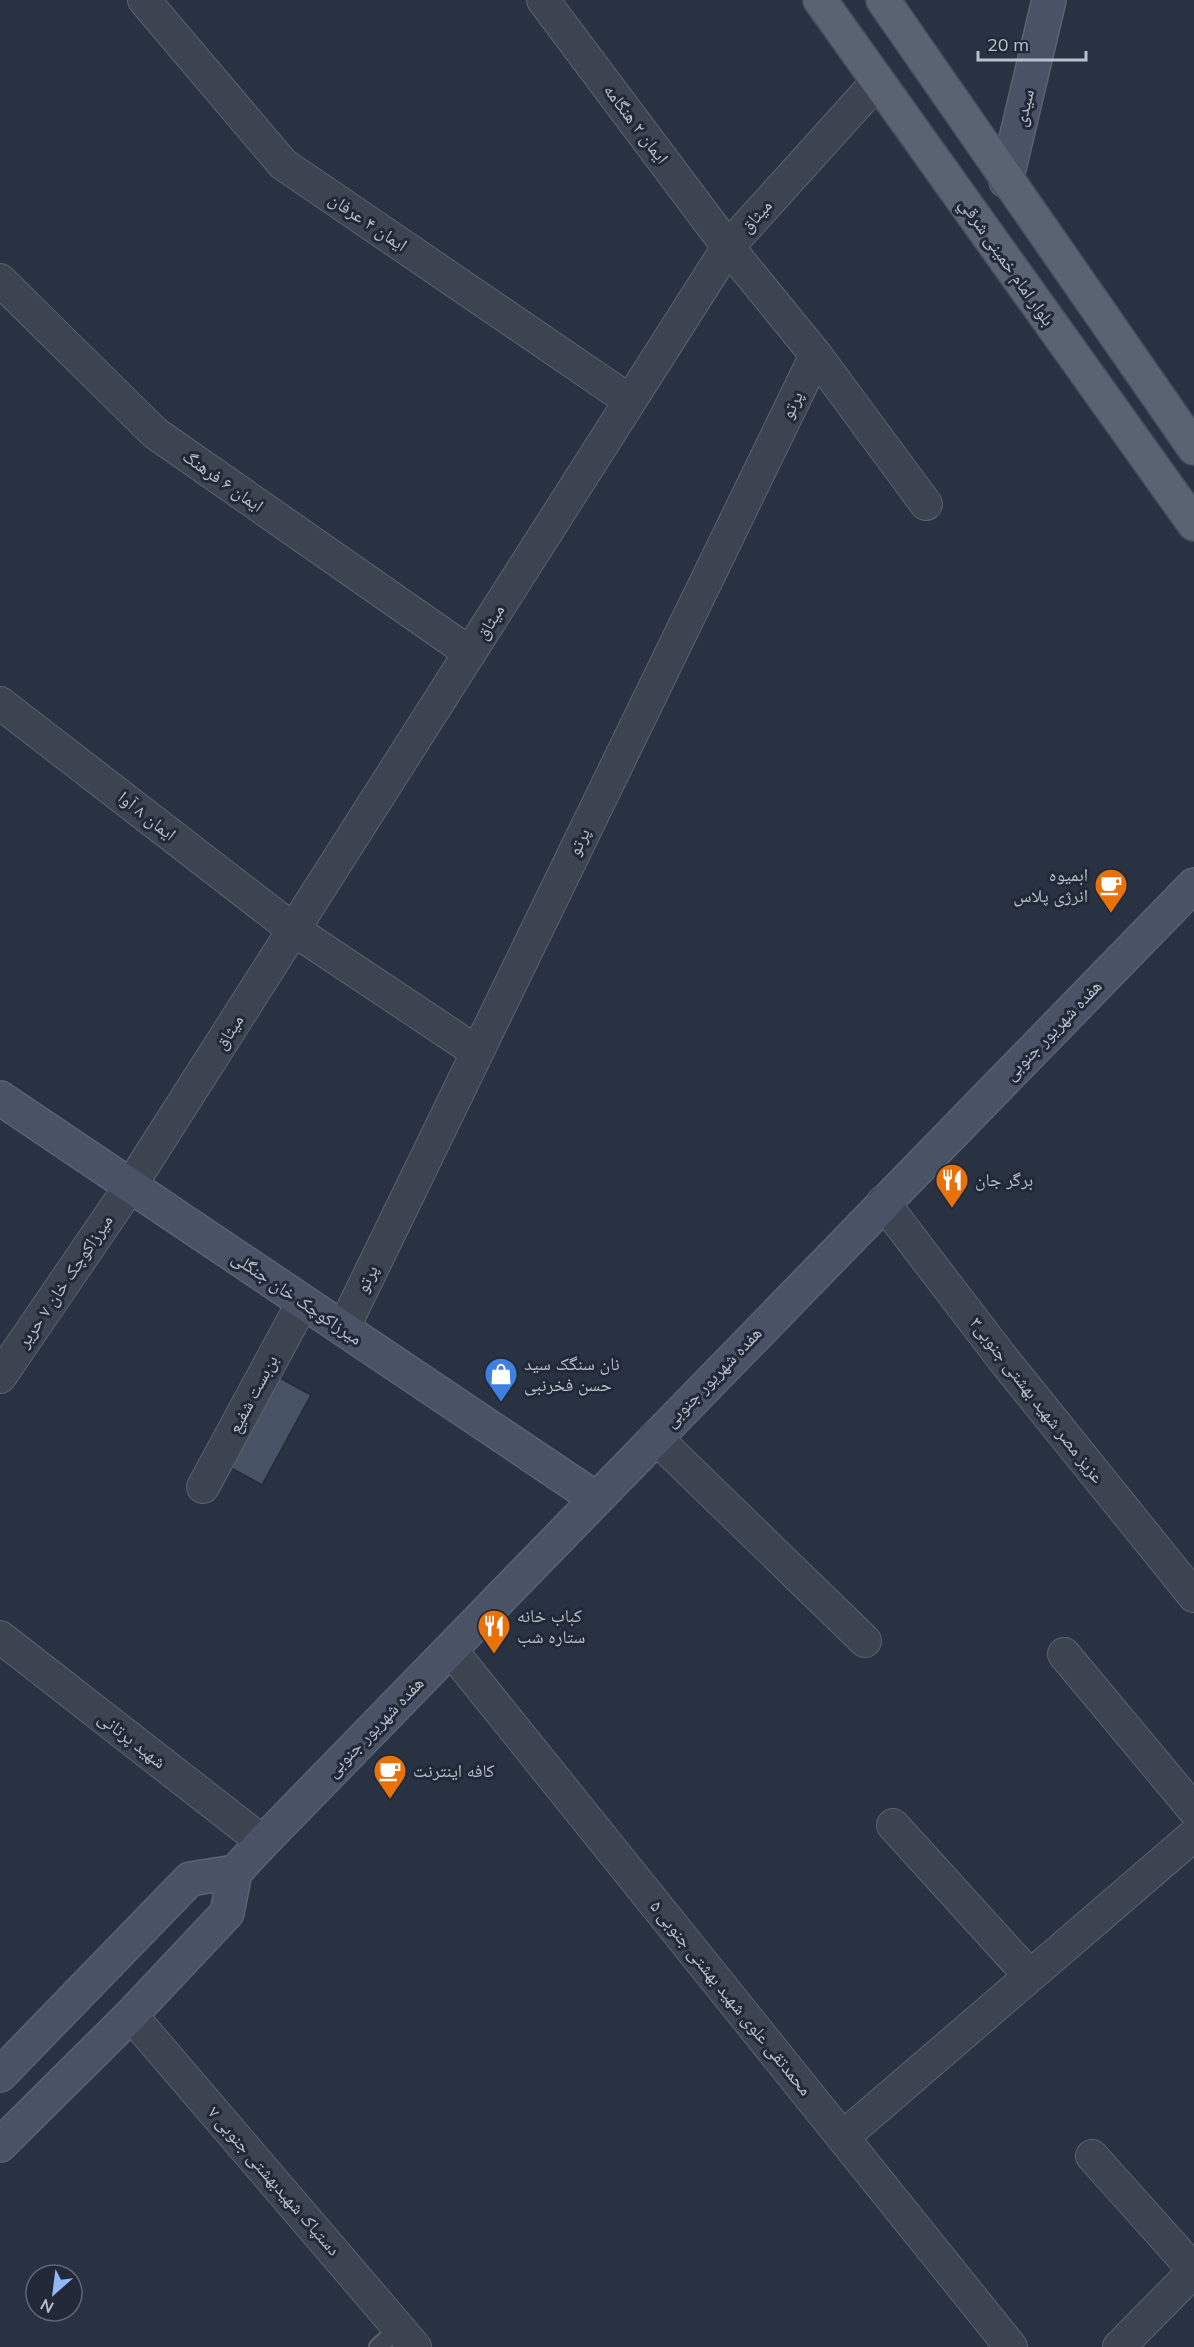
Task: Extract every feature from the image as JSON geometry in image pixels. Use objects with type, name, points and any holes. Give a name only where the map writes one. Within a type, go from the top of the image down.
[{"type":"main road","name":"بلوار امام خمینی شرقي","points":[[820,0],[1194,524]]},
{"type":"main road","points":[[882,0],[1194,448]]},
{"type":"main road","name":"سیدی","points":[[1003,176],[1049,0]]},
{"type":"main road","points":[[911,128],[936,129],[945,121],[951,99]]},
{"type":"main road","points":[[963,200],[968,178],[977,170],[1003,176]]},
{"type":"main road","points":[[1189,893],[1194,859]]},
{"type":"main road","name":"هفده شهریور جنوبی","points":[[235,1872],[883,1202],[1189,893]]},
{"type":"main road","name":"میرزاکوچک خان جنگلی","points":[[0,1098],[595,1498]]},
{"type":"main road","points":[[0,2075],[190,1879],[235,1872],[227,1913],[131,2015],[0,2145]]},
{"type":"street","name":"ایمان ۴ عرفان","points":[[144,0],[283,164],[630,401]]},
{"type":"street","name":"ایمان ۲ هنگامه","points":[[543,0],[728,247],[816,355],[926,504]]},
{"type":"street","name":"میثاق","points":[[131,1185],[728,247],[878,81]]},
{"type":"street","name":"ایمان ۶ فرهنگ","points":[[0,280],[155,434],[470,653]]},
{"type":"street","name":"پرتو","points":[[343,1329],[816,355]]},
{"type":"street","name":"ایمان ۸ آوا","points":[[0,703],[294,930],[477,1052]]},
{"type":"street","name":"میرزاکوچک خان ۷ حریر","points":[[0,1377],[131,1185]]},
{"type":"street","name":"عزیز مصر شهید بهشتی جنوبی۳","points":[[883,1202],[1003,1359],[1194,1596]]},
{"type":"street","name":"بن‌بست شفیع","points":[[203,1487],[303,1302]]},
{"type":"street","points":[[655,1437],[865,1641]]},
{"type":"street","name":"شهید پرتانی","points":[[0,1637],[263,1842]]},
{"type":"street","name":"محمدتقی علوی شهید بهشتی جنوبی ۵","points":[[451,1650],[1011,2347]]},
{"type":"street","points":[[1064,1654],[1194,1810]]},
{"type":"street","points":[[893,1825],[1030,1976]]},
{"type":"street","points":[[843,2137],[1194,1835]]},
{"type":"street","name":"دستپاک شهیدبهشتی جنوبی ۷","points":[[131,2015],[398,2340]]},
{"type":"street","points":[[1092,2156],[1194,2270],[1119,2347]]},
{"type":"building","points":[[273,1374],[311,1395],[262,1485],[224,1464]]},
{"type":"place","name":"ابمیوه انرژی پلاس","points":[[1111,914]]},
{"type":"place","name":"برگر جان","points":[[952,1209]]},
{"type":"place","name":"نان سنگک سید حسن فخرنبی","points":[[501,1403]]},
{"type":"place","name":"کباب خانه ستاره شب","points":[[494,1655]]},
{"type":"place","name":"کافه اینترنت","points":[[390,1800]]}]
